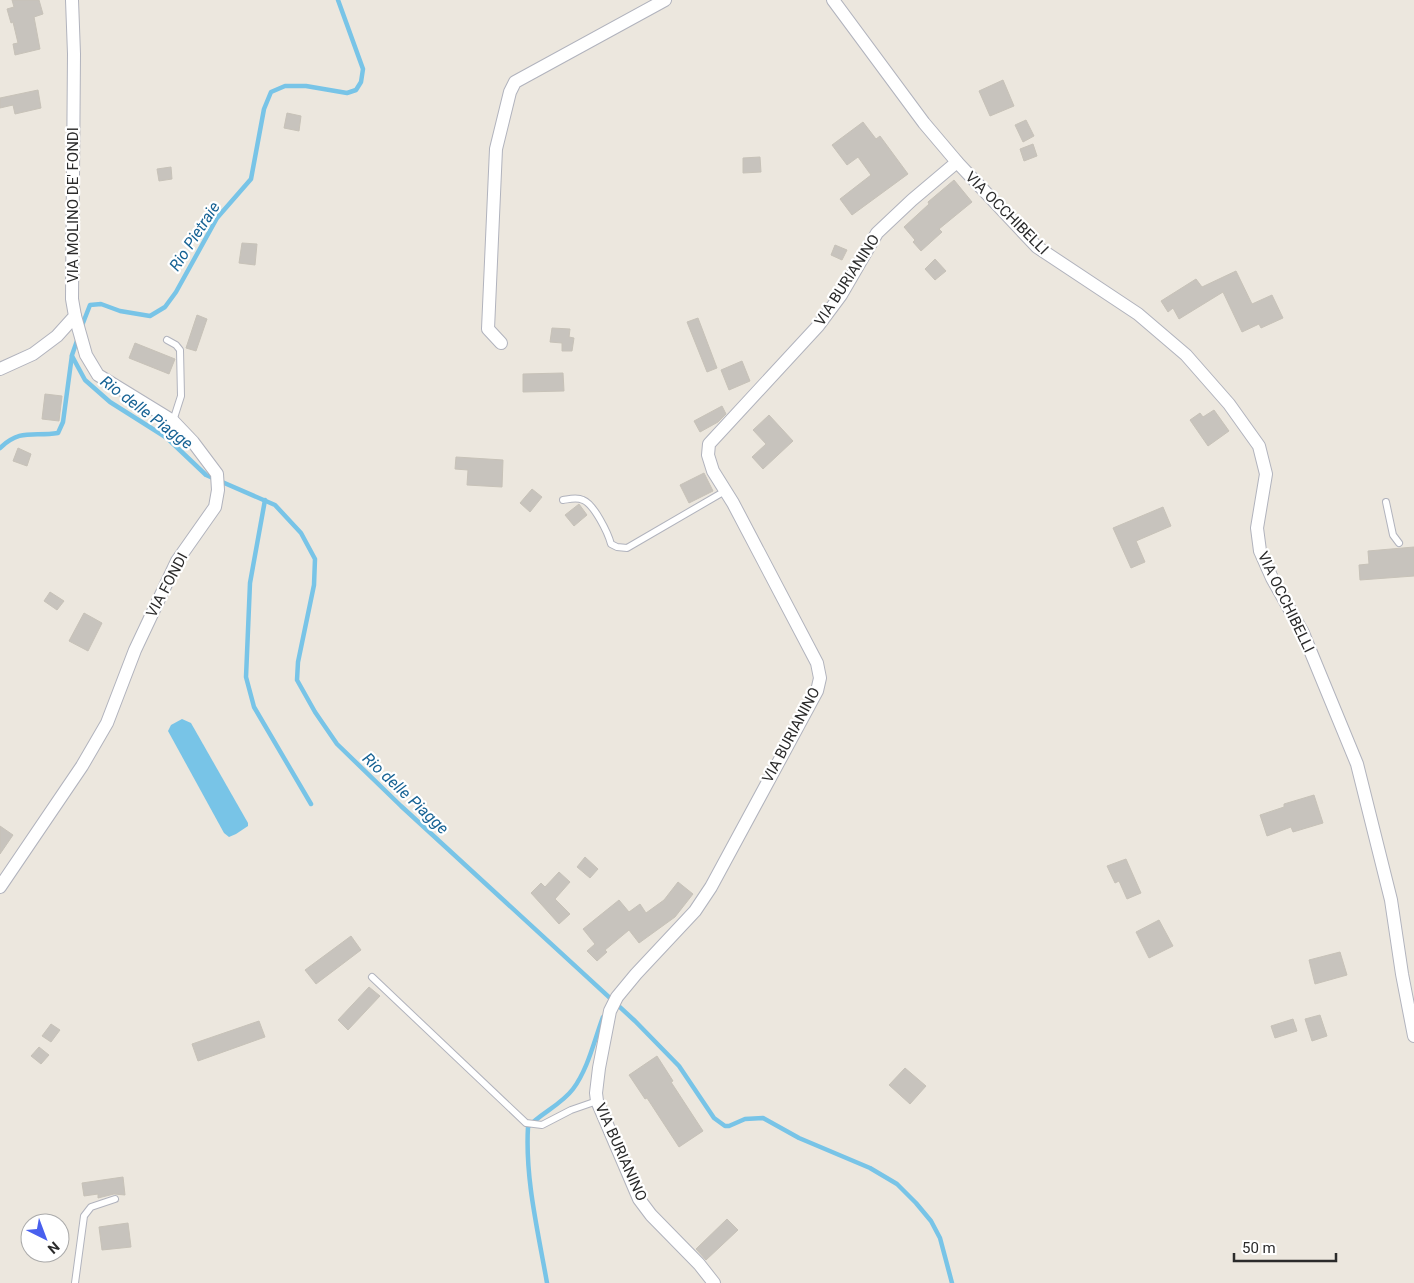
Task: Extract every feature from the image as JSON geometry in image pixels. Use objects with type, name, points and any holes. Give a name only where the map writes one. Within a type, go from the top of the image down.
[{"type":"street","name":"VIA MOLINO DE' FONDI","points":[[72,0],[74,54],[72,299],[75,316]]},
{"type":"street","points":[[501,343],[488,329],[496,149],[510,92],[515,82],[665,0]]},
{"type":"street","name":"VIA OCCHIBELLI","points":[[833,0],[924,123],[957,162],[1037,247],[1138,314],[1186,355],[1229,404],[1259,446],[1266,474],[1257,528],[1260,551],[1272,578],[1303,633],[1357,764],[1391,900],[1414,1036]]},
{"type":"street","name":"VIA BURIANINO","points":[[714,1283],[699,1264],[651,1215],[639,1199],[597,1102],[598,1068],[610,1011],[617,997],[636,974],[695,912],[711,888],[817,691],[820,678],[817,663],[726,491],[713,471],[708,455],[710,444],[818,326],[877,233],[957,162]]},
{"type":"street","points":[[0,369],[33,354],[57,336],[75,316]]},
{"type":"street","name":"VIA FONDI","points":[[0,887],[82,766],[107,723],[135,650],[177,561],[215,507],[218,490],[217,474],[193,442],[173,421],[98,375],[86,355],[75,316]]},
{"type":"lane","points":[[167,340],[176,345],[180,350],[181,396],[173,421]]},
{"type":"lane","points":[[563,500],[575,498],[585,500],[608,534],[611,544],[627,548],[726,491]]},
{"type":"lane","points":[[1386,502],[1393,535],[1399,543]]},
{"type":"lane","points":[[372,977],[526,1123],[542,1125],[570,1110],[597,1102]]},
{"type":"lane","points":[[75,1283],[84,1216],[91,1207],[116,1199]]},
{"type":"water","points":[[182,719],[191,723],[248,823],[248,826],[236,834],[229,837],[224,833],[168,731],[171,725]]},
{"type":"building","points":[[12,0],[39,0],[43,14],[34,17],[40,49],[15,55],[13,44],[18,43],[13,22],[11,23],[7,9],[14,7]]},
{"type":"building","points":[[1003,80],[1014,106],[990,116],[979,91]]},
{"type":"building","points":[[38,90],[41,108],[15,114],[13,105],[0,108],[0,98]]},
{"type":"building","points":[[287,113],[301,116],[299,131],[284,128]]},
{"type":"building","points":[[1026,120],[1034,136],[1023,142],[1015,125]]},
{"type":"building","points":[[863,122],[876,139],[880,136],[908,174],[852,215],[840,199],[871,175],[858,157],[847,165],[832,145]]},
{"type":"building","points":[[1033,144],[1037,156],[1024,161],[1020,149]]},
{"type":"building","points":[[760,157],[761,172],[743,173],[743,158]]},
{"type":"building","points":[[171,167],[172,179],[159,181],[157,169]]},
{"type":"building","points":[[954,180],[972,202],[939,229],[942,232],[921,251],[904,227],[929,204],[928,202]]},
{"type":"building","points":[[242,243],[257,244],[255,265],[239,263]]},
{"type":"building","points":[[835,245],[847,250],[842,260],[831,255]]},
{"type":"building","points":[[935,259],[946,271],[935,280],[925,269]]},
{"type":"building","points":[[1236,271],[1252,304],[1272,295],[1283,318],[1261,328],[1259,324],[1242,332],[1223,292],[1179,319],[1173,308],[1168,312],[1161,301],[1196,279],[1202,287]]},
{"type":"building","points":[[197,315],[207,319],[196,351],[186,348]]},
{"type":"building","points":[[698,318],[717,368],[707,372],[687,322]]},
{"type":"building","points":[[552,328],[570,329],[569,337],[574,338],[572,351],[562,351],[562,343],[550,342]]},
{"type":"building","points":[[135,343],[175,359],[169,374],[129,358]]},
{"type":"building","points":[[742,361],[750,381],[729,390],[721,370]]},
{"type":"building","points":[[563,373],[564,391],[523,392],[523,374]]},
{"type":"building","points":[[45,394],[62,396],[59,421],[42,419]]},
{"type":"building","points":[[722,406],[726,414],[718,422],[700,432],[694,421]]},
{"type":"building","points":[[1214,410],[1229,431],[1208,446],[1190,420],[1200,413],[1203,417]]},
{"type":"building","points":[[769,415],[793,441],[763,469],[752,457],[766,444],[753,430]]},
{"type":"building","points":[[18,448],[31,454],[27,466],[13,461]]},
{"type":"building","points":[[456,457],[503,460],[502,487],[467,485],[468,470],[455,469]]},
{"type":"building","points":[[704,473],[713,491],[689,503],[680,485]]},
{"type":"building","points":[[532,489],[542,497],[530,512],[520,503]]},
{"type":"building","points":[[579,504],[587,515],[574,526],[565,515]]},
{"type":"building","points":[[1163,507],[1171,526],[1136,541],[1145,562],[1131,568],[1113,528]]},
{"type":"building","points":[[1414,547],[1414,576],[1360,580],[1359,565],[1369,564],[1368,551]]},
{"type":"building","points":[[50,592],[64,601],[57,610],[44,601]]},
{"type":"building","points":[[84,613],[102,623],[88,651],[69,641]]},
{"type":"building","points":[[1314,795],[1323,823],[1293,832],[1291,827],[1267,836],[1260,815],[1284,807],[1284,804]]},
{"type":"building","points":[[0,826],[13,835],[0,854]]},
{"type":"building","points":[[585,857],[598,869],[590,878],[577,867]]},
{"type":"building","points":[[1126,859],[1141,893],[1127,899],[1119,881],[1115,883],[1107,866]]},
{"type":"building","points":[[559,872],[570,882],[555,899],[570,914],[559,924],[531,893],[541,883],[545,887]]},
{"type":"building","points":[[678,882],[693,894],[675,917],[639,943],[629,930],[605,950],[607,952],[597,961],[587,951],[595,944],[583,929],[619,900],[629,912],[640,904],[646,913],[664,900]]},
{"type":"building","points":[[1159,920],[1173,946],[1149,958],[1136,932]]},
{"type":"building","points":[[351,936],[361,950],[316,984],[305,970]]},
{"type":"building","points":[[1340,952],[1347,975],[1315,984],[1309,960]]},
{"type":"building","points":[[369,987],[380,996],[348,1030],[338,1020]]},
{"type":"building","points":[[1320,1015],[1327,1036],[1312,1041],[1305,1019]]},
{"type":"building","points":[[1293,1019],[1297,1031],[1275,1038],[1271,1026]]},
{"type":"building","points":[[259,1021],[265,1037],[198,1061],[192,1044]]},
{"type":"building","points":[[51,1024],[60,1030],[51,1042],[42,1036]]},
{"type":"building","points":[[39,1047],[49,1055],[41,1064],[31,1056]]},
{"type":"building","points":[[657,1056],[673,1081],[671,1082],[703,1131],[679,1147],[647,1098],[645,1099],[629,1075]]},
{"type":"building","points":[[905,1068],[926,1086],[910,1104],[889,1085]]},
{"type":"building","points":[[123,1177],[125,1195],[114,1194],[98,1198],[98,1194],[84,1196],[82,1183]]},
{"type":"building","points":[[727,1219],[738,1230],[706,1260],[696,1249]]},
{"type":"building","points":[[128,1223],[131,1247],[102,1250],[99,1227]]},
{"type":"waterway","name":"Rio Pietraie","points":[[81,328],[90,305],[101,304],[120,311],[150,316],[165,307],[176,292],[217,218],[251,179],[264,109],[271,92],[285,86],[306,86],[347,93],[356,90],[361,82],[363,69],[338,0]]},
{"type":"waterway","name":"Rio Pietraie","points":[[0,448],[14,438],[28,434],[58,433],[63,422],[72,355],[78,338]]},
{"type":"waterway","name":"Rio delle Piagge","points":[[72,356],[85,380],[110,402],[167,438],[206,475],[275,505],[301,533],[315,559],[314,585],[298,662],[297,680],[315,712],[337,744],[401,806],[635,1021],[679,1066],[714,1118],[725,1126],[745,1119],[763,1118],[799,1138],[870,1168],[897,1184],[931,1221],[940,1238],[952,1283]]},
{"type":"waterway","points":[[265,500],[250,583],[246,677],[254,707],[311,804]]},
{"type":"waterway","name":"Rio delle Piagge","points":[[547,1283],[530,1186],[528,1127],[563,1100],[573,1089],[587,1064],[603,1017]]}]
